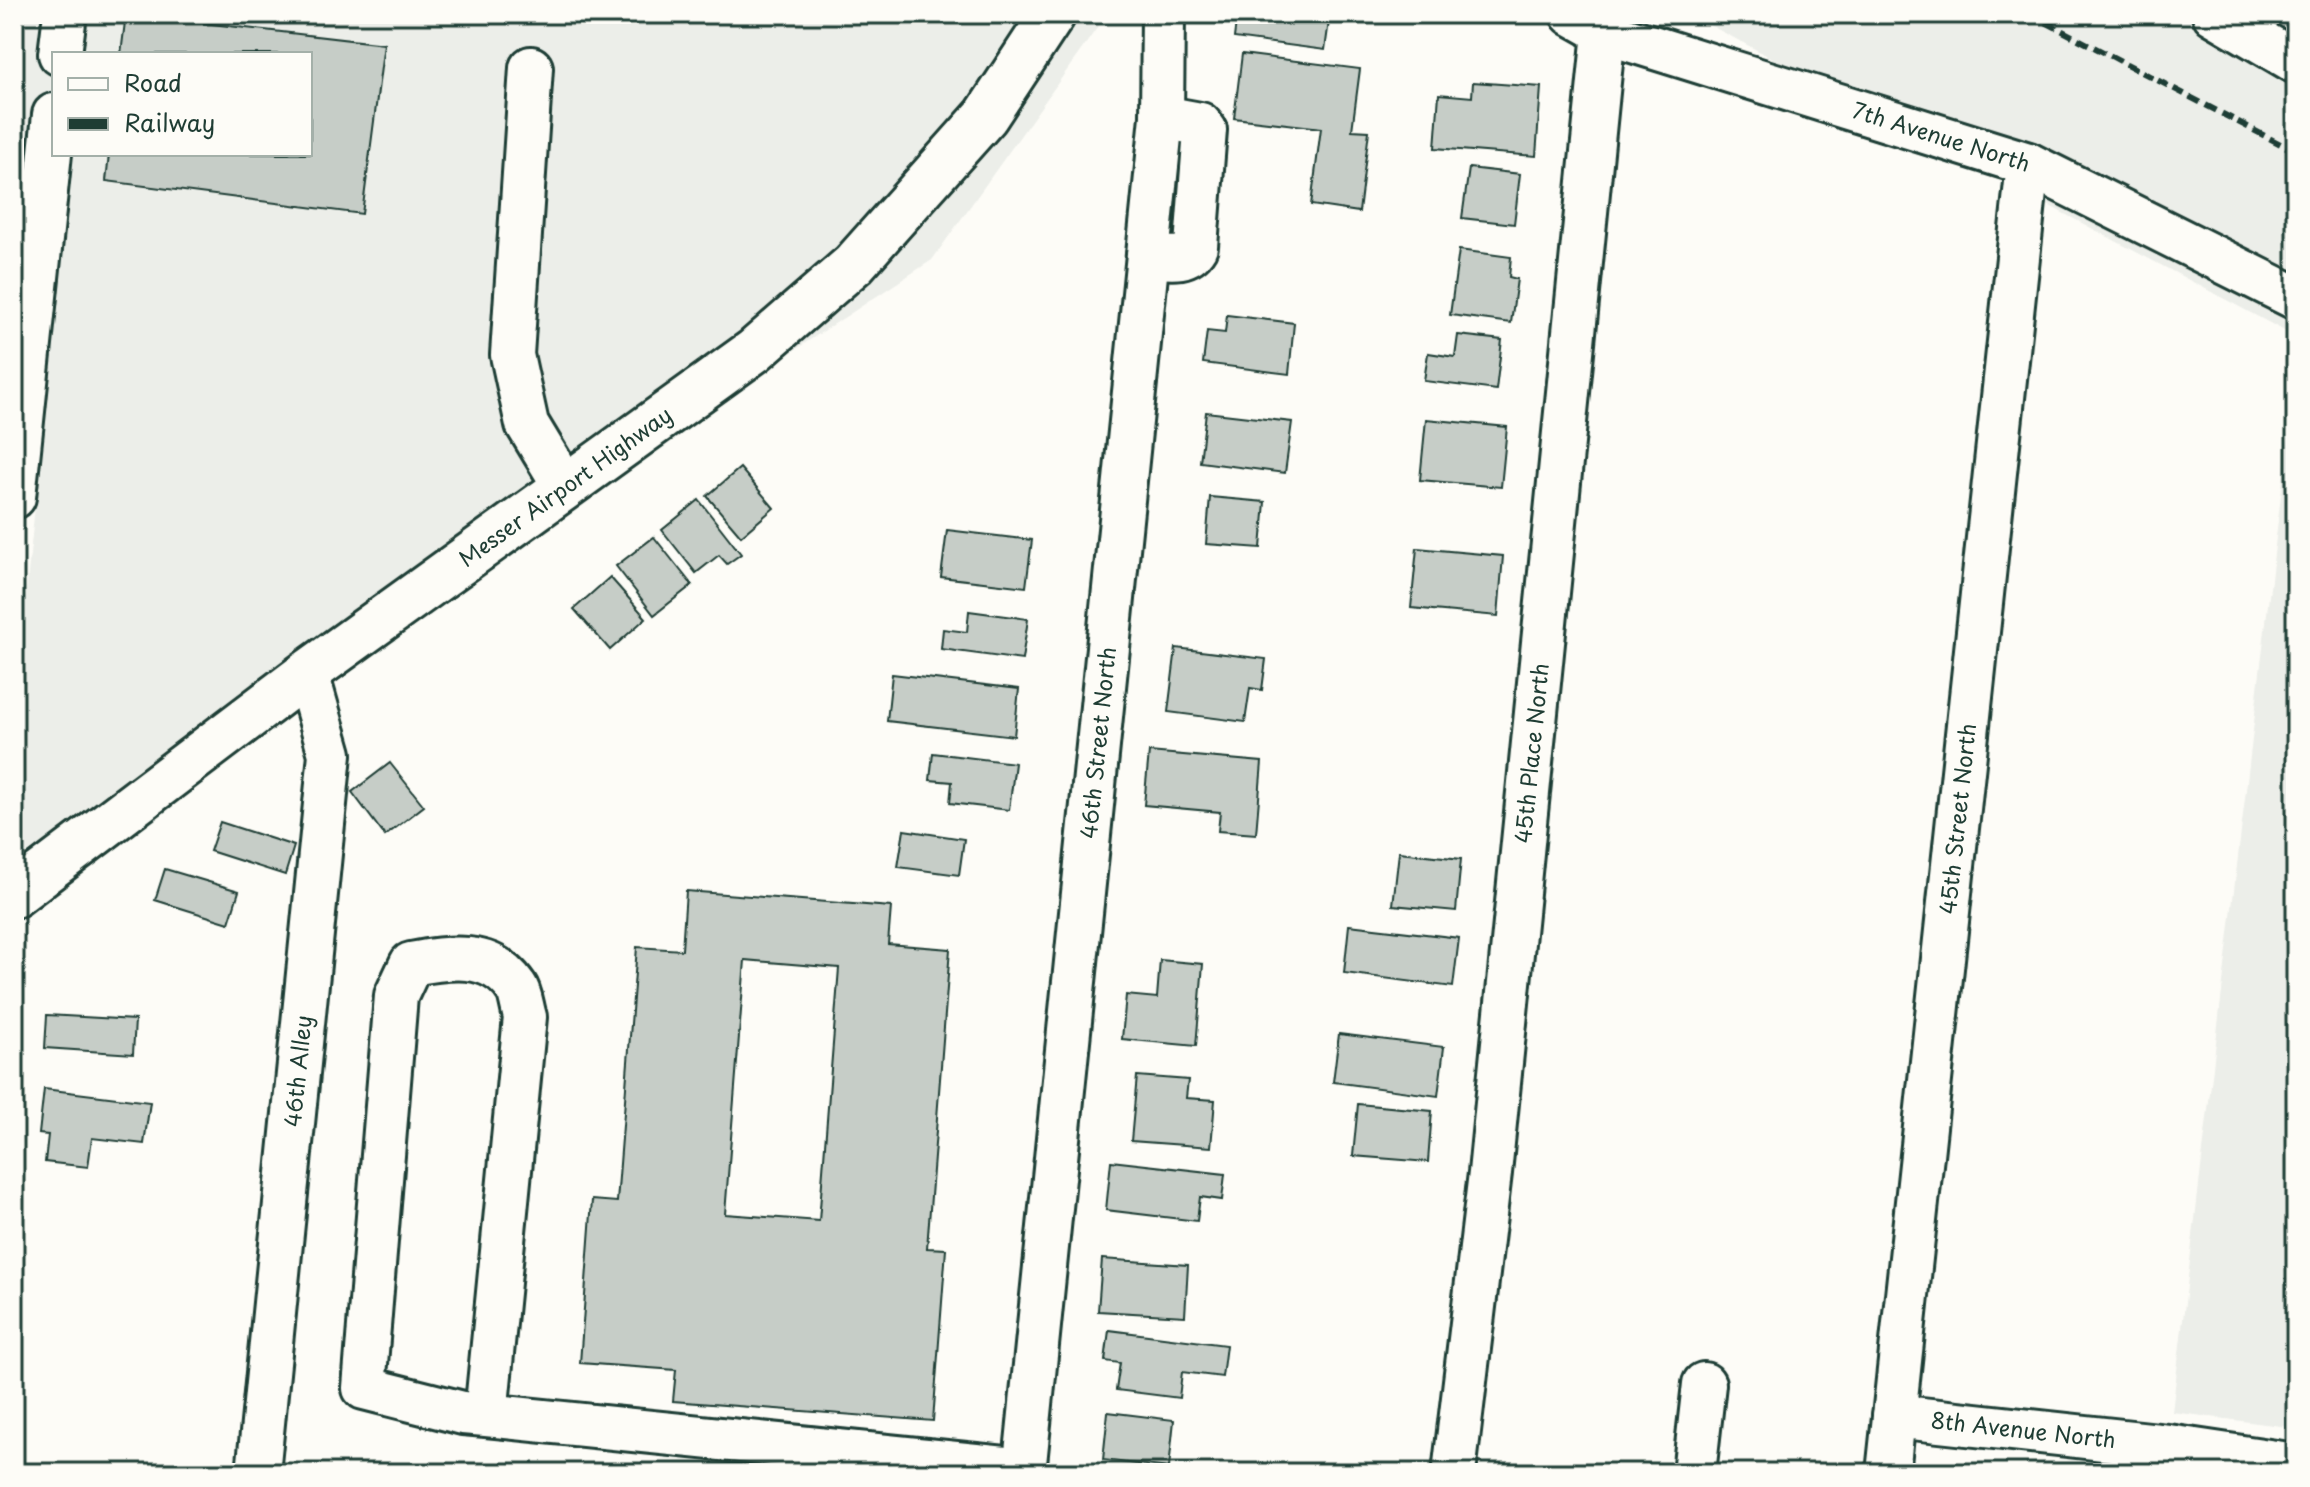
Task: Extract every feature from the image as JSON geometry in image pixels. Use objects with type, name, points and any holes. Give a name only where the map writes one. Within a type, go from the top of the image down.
[{"type":"main road","name":"Messer Airport Highway","points":[[14,895],[307,673],[754,351],[854,264],[986,116],[1053,14]]},
{"type":"street","points":[[60,52],[65,14]]},
{"type":"street","name":"46th Street North","points":[[1024,1471],[1162,117],[1163,14]]},
{"type":"street","points":[[2214,14],[2296,62]]},
{"type":"street","name":"7th Avenue North","points":[[1588,23],[2028,164],[2296,298]]},
{"type":"street","name":"45th Place North","points":[[1454,1473],[1490,1173],[1588,23]]},
{"type":"street","points":[[531,68],[512,355],[527,424],[565,487]]},
{"type":"street","points":[[14,497],[52,134]]},
{"type":"street","name":"45th Street North","points":[[1888,1473],[2028,164]]},
{"type":"street","name":"46th Alley","points":[[258,1473],[330,754],[307,673]]},
{"type":"street","points":[[486,1415],[525,1017],[517,988],[491,962],[450,956],[411,964],[396,996],[364,1388],[463,1413],[1024,1471]]},
{"type":"street","points":[[1694,1473],[1704,1384]]},
{"type":"street","name":"8th Avenue North","points":[[1894,1416],[2175,1460],[2296,1465]]},
{"type":"shaded area","points":[[14,14],[1107,14],[932,260],[14,861],[14,707],[43,430],[14,425]]},
{"type":"shaded area","points":[[1689,14],[2296,14],[2296,337]]},
{"type":"shaded area","points":[[2296,369],[2296,1428],[2172,1412]]},
{"type":"building","points":[[126,14],[384,44],[362,214],[106,181],[109,156],[312,156],[312,52],[121,52]]},
{"type":"building","points":[[1237,14],[1330,14],[1325,50],[1234,38]]},
{"type":"building","points":[[1242,54],[1360,69],[1352,130],[1369,131],[1359,212],[1311,205],[1321,128],[1234,118]]},
{"type":"building","points":[[1473,82],[1541,87],[1536,156],[1435,148],[1439,94],[1472,97]]},
{"type":"building","points":[[1469,168],[1520,174],[1514,224],[1462,218]]},
{"type":"building","points":[[1459,250],[1511,257],[1509,277],[1517,279],[1511,323],[1450,315]]},
{"type":"building","points":[[1227,315],[1294,323],[1289,374],[1203,363],[1207,331],[1225,333]]},
{"type":"building","points":[[1458,335],[1502,340],[1496,390],[1424,381],[1428,353],[1455,357]]},
{"type":"building","points":[[1206,412],[1292,422],[1285,473],[1200,462]]},
{"type":"building","points":[[1426,419],[1507,427],[1501,487],[1420,480]]},
{"type":"building","points":[[740,468],[774,508],[741,536],[707,496]]},
{"type":"building","points":[[1210,497],[1265,502],[1261,548],[1206,544]]},
{"type":"building","points":[[699,500],[741,554],[727,564],[719,555],[696,573],[662,530]]},
{"type":"building","points":[[947,530],[1032,540],[1026,587],[941,577]]},
{"type":"building","points":[[654,537],[692,585],[654,615],[616,566]]},
{"type":"building","points":[[1417,548],[1503,556],[1498,616],[1411,608]]},
{"type":"building","points":[[610,577],[646,618],[610,650],[574,609]]},
{"type":"building","points":[[969,611],[1028,619],[1022,660],[941,649],[943,629],[967,632]]},
{"type":"building","points":[[1176,648],[1266,659],[1262,690],[1250,688],[1245,722],[1168,712]]},
{"type":"building","points":[[892,674],[1019,689],[1014,736],[887,721]]},
{"type":"building","points":[[1149,752],[1262,762],[1256,834],[1218,831],[1220,812],[1144,805]]},
{"type":"building","points":[[933,753],[1015,763],[1009,810],[950,803],[952,782],[930,780]]},
{"type":"building","points":[[390,763],[424,806],[385,836],[352,792]]},
{"type":"building","points":[[220,822],[294,846],[285,875],[210,851]]},
{"type":"building","points":[[904,830],[964,839],[959,875],[898,867]]},
{"type":"building","points":[[1399,852],[1461,859],[1456,911],[1393,905]]},
{"type":"building","points":[[165,869],[239,891],[229,923],[155,900]]},
{"type":"building","points":[[686,891],[891,907],[888,944],[950,949],[927,1248],[946,1249],[933,1421],[673,1401],[676,1370],[580,1363],[592,1200],[617,1202],[637,947],[682,950]],"holes":[[[745,960],[839,968],[819,1221],[725,1214]]]},
{"type":"building","points":[[1349,925],[1459,938],[1453,987],[1344,973]]},
{"type":"building","points":[[1160,960],[1203,964],[1196,1046],[1122,1039],[1126,995],[1157,998]]},
{"type":"building","points":[[47,1015],[135,1020],[133,1054],[45,1048]]},
{"type":"building","points":[[1339,1034],[1444,1047],[1438,1096],[1333,1082]]},
{"type":"building","points":[[1137,1076],[1188,1080],[1186,1098],[1215,1100],[1211,1147],[1131,1141]]},
{"type":"building","points":[[44,1089],[150,1102],[144,1144],[92,1138],[88,1167],[45,1162],[48,1135],[39,1134]]},
{"type":"building","points":[[1358,1104],[1432,1111],[1428,1162],[1353,1156]]},
{"type":"building","points":[[1111,1161],[1225,1174],[1222,1200],[1200,1197],[1197,1221],[1106,1210]]},
{"type":"building","points":[[1102,1259],[1188,1265],[1185,1316],[1098,1311]]},
{"type":"building","points":[[1109,1330],[1226,1345],[1222,1377],[1182,1372],[1179,1398],[1116,1390],[1120,1363],[1105,1361]]},
{"type":"building","points":[[1108,1412],[1174,1420],[1169,1468],[1103,1460]]},
{"type":"railway","points":[[2030,14],[2296,152]]}]
